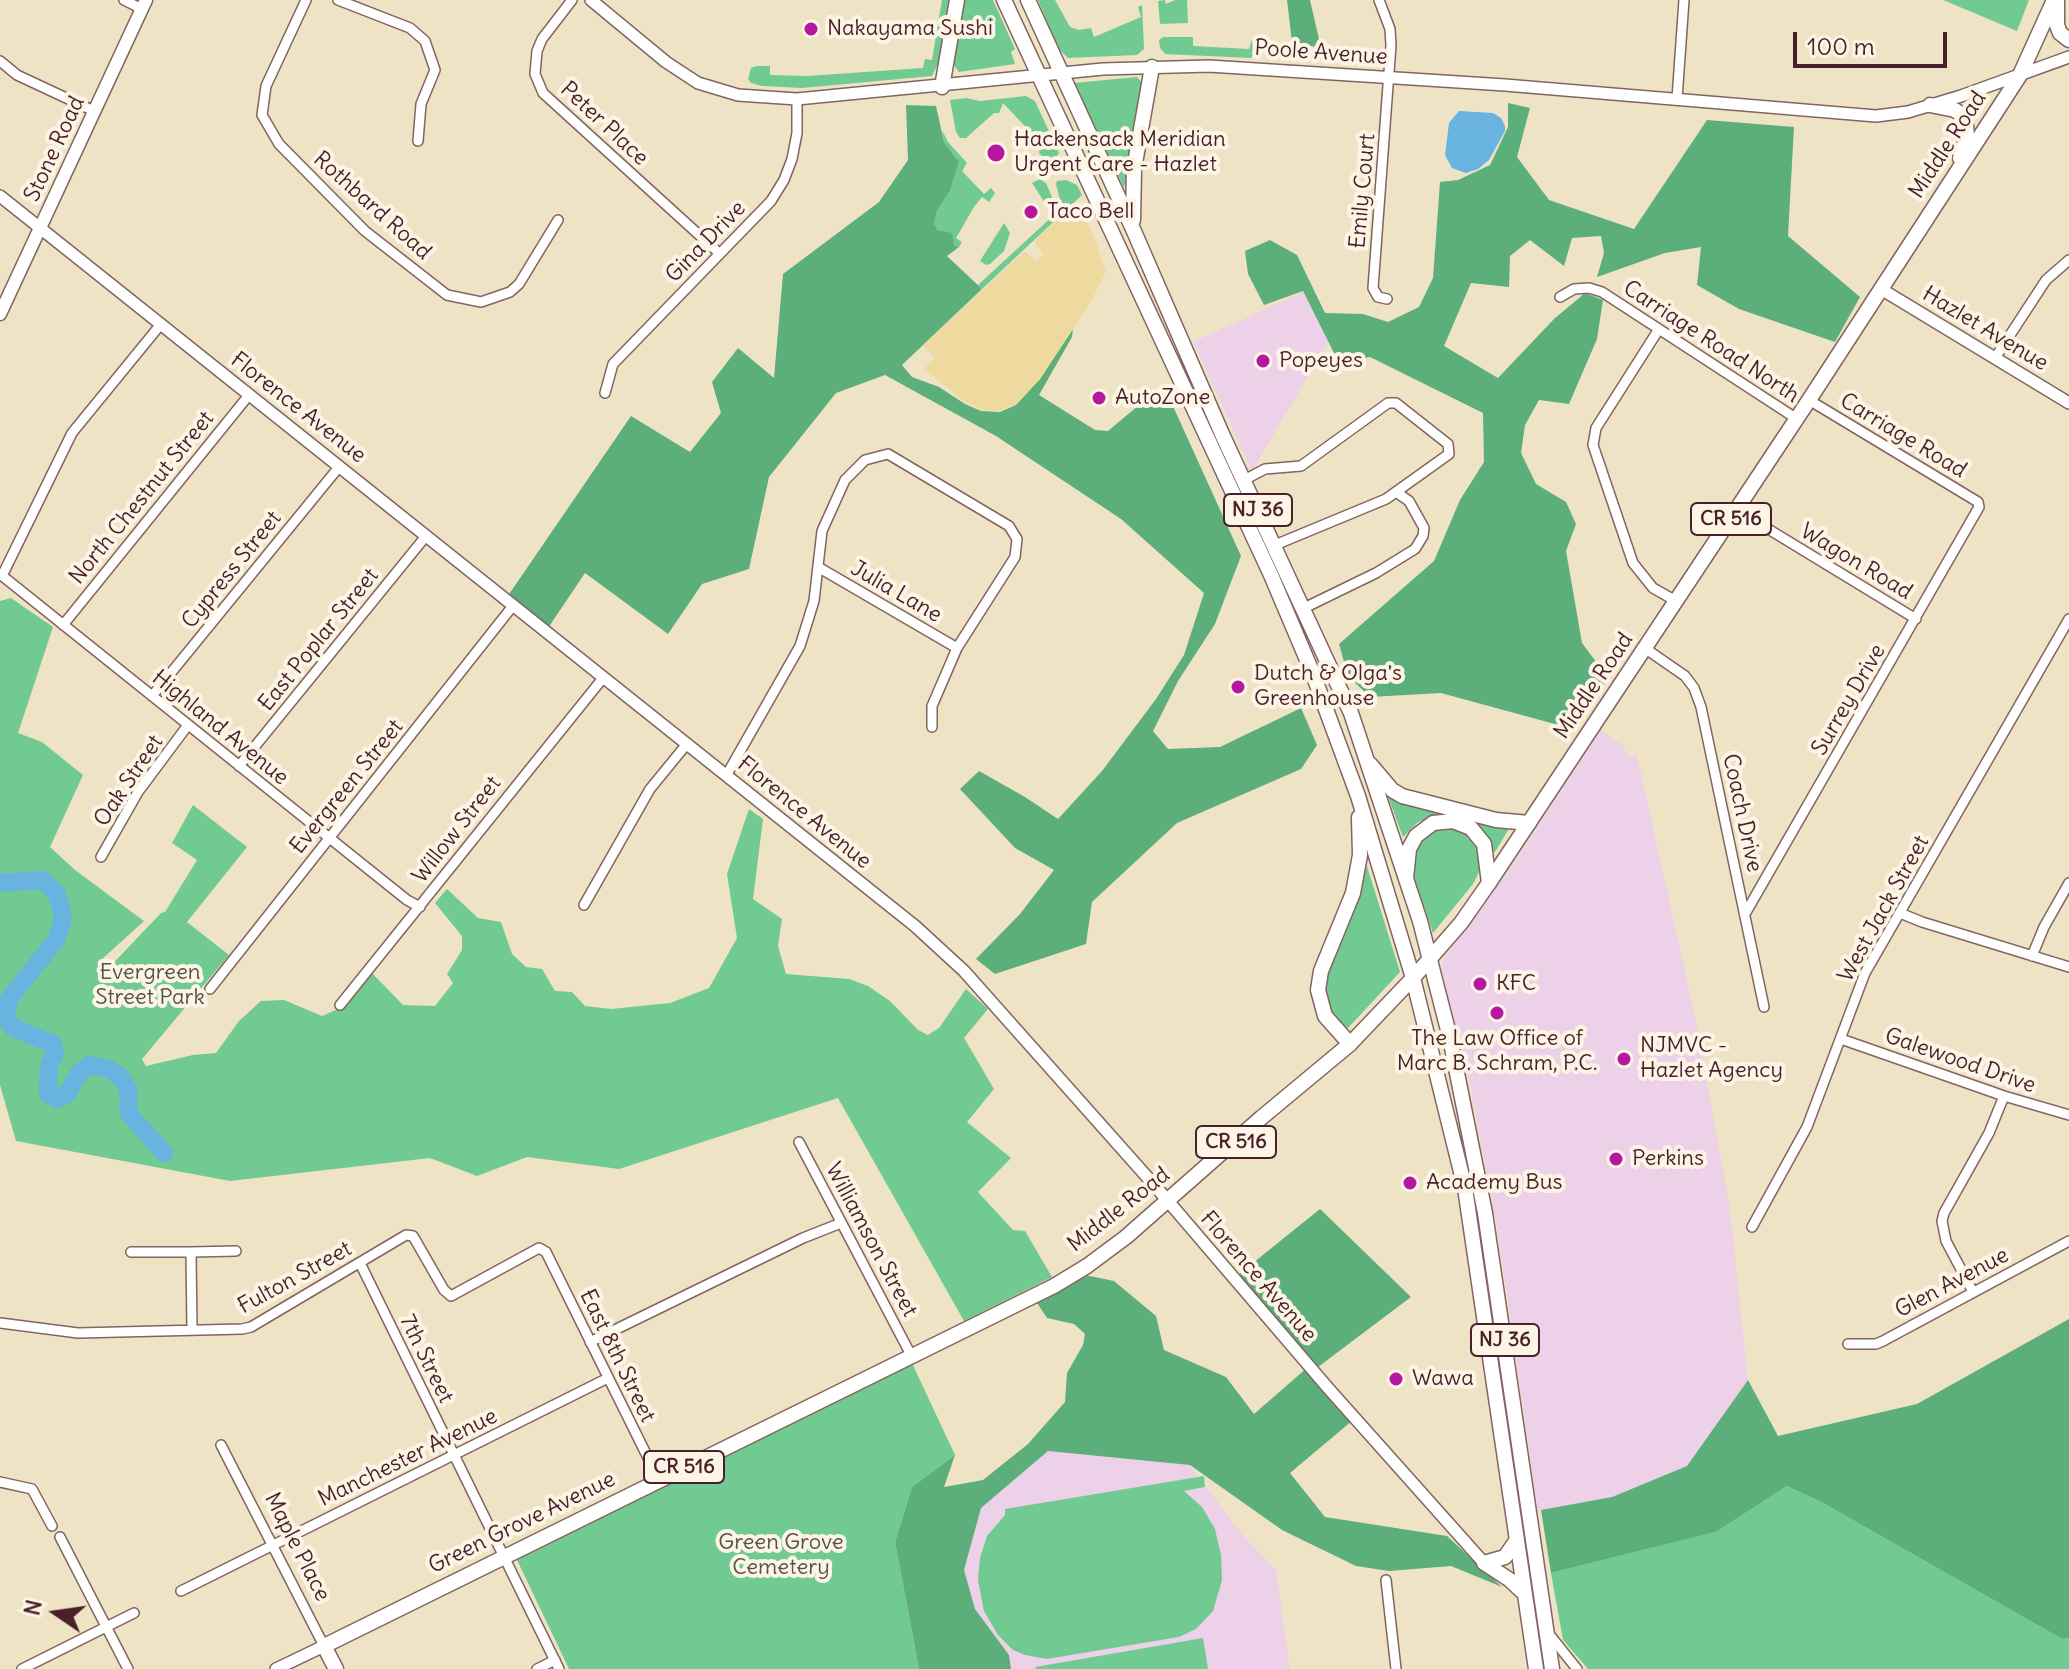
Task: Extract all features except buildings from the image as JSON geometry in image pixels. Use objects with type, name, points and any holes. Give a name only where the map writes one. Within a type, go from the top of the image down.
[{"type":"main road","points":[[942,87],[957,0]]},
{"type":"main road","name":"NJ 36","points":[[1004,0],[1271,575],[1313,674],[1358,796],[1413,978],[1468,1201],[1536,1669]]},
{"type":"main road","name":"NJ 36","points":[[1028,0],[1351,713],[1431,956],[1490,1245],[1552,1669]]},
{"type":"main road","points":[[2056,0],[2057,25],[2060,33],[2069,40]]},
{"type":"main road","name":"Middle Road","points":[[1045,1290],[1105,1254],[1350,1044],[1461,923],[1646,649],[2020,75],[2056,0]]},
{"type":"main road","name":"Stone Road","points":[[0,314],[144,4]]},
{"type":"main road","points":[[1133,229],[1133,177],[1152,67]]},
{"type":"main road","points":[[1930,105],[1955,110],[1968,125],[1957,171]]},
{"type":"main road","points":[[1365,759],[1392,790],[1402,796],[1496,820],[1529,823]]},
{"type":"main road","points":[[1350,1044],[1325,1016],[1318,990],[1321,971],[1353,893],[1360,855],[1358,796]]},
{"type":"main road","points":[[1406,883],[1409,849],[1416,836],[1424,828],[1442,821],[1462,824],[1478,835],[1486,851],[1489,883]]},
{"type":"main road","name":"Green Grove Avenue","points":[[324,1646],[1045,1290]]},
{"type":"main road","points":[[1484,1563],[1505,1557],[1516,1541]]},
{"type":"main road","points":[[1484,1563],[1524,1593]]},
{"type":"main road","name":"Maple Place","points":[[324,1646],[336,1669]]},
{"type":"street","points":[[124,0],[144,4]]},
{"type":"street","name":"Rothbard Road","points":[[306,0],[266,86],[262,115],[279,144],[365,231],[447,295],[481,302],[510,292],[519,284],[558,220]]},
{"type":"street","points":[[338,0],[399,22],[425,41],[435,70],[421,104],[418,141]]},
{"type":"street","name":"Peter Place","points":[[572,0],[542,39],[537,51],[535,74],[543,93],[719,253]]},
{"type":"street","name":"Poole Avenue","points":[[591,0],[666,62],[698,83],[738,95],[797,99],[1103,69],[1209,66],[1677,99],[1859,116],[1892,115],[2069,57]]},
{"type":"street","points":[[1379,0],[1390,29],[1390,78]]},
{"type":"street","points":[[1677,99],[1684,0]]},
{"type":"street","points":[[0,61],[17,75],[94,111]]},
{"type":"street","name":"Emily Court","points":[[1387,299],[1378,297],[1373,288],[1390,78]]},
{"type":"street","name":"Gina Drive","points":[[605,393],[613,364],[771,201],[784,180],[797,133],[797,99]]},
{"type":"street","name":"Florence Avenue","points":[[0,196],[915,926],[964,971],[1484,1563]]},
{"type":"street","points":[[1995,358],[2046,280],[2069,260]]},
{"type":"street","name":"Carriage Road North","points":[[1560,297],[1574,289],[1593,289],[1797,419]]},
{"type":"street","name":"Hazlet Avenue","points":[[1881,289],[2069,403]]},
{"type":"street","points":[[1,575],[72,433],[161,324]]},
{"type":"street","points":[[1659,329],[1596,428],[1593,445],[1633,563],[1653,588],[1676,601]]},
{"type":"street","name":"North Chestnut Street","points":[[63,625],[249,395]]},
{"type":"street","name":"Carriage Road","points":[[1809,400],[1978,502]]},
{"type":"street","points":[[1244,480],[1265,469],[1301,466],[1393,402],[1448,444],[1449,454],[1396,492],[1353,515],[1275,545]]},
{"type":"street","points":[[726,776],[800,646],[814,601],[822,531],[845,480],[865,460],[888,454],[1009,526],[1017,539],[1015,557],[957,648],[932,706],[932,727]]},
{"type":"street","name":"Cypress Street","points":[[152,696],[339,467]]},
{"type":"street","points":[[1302,609],[1376,573],[1415,549],[1424,528],[1409,501],[1396,492]]},
{"type":"street","name":"Surrey Drive","points":[[1745,914],[1976,516],[1978,502]]},
{"type":"street","name":"Wagon Road","points":[[1737,510],[1916,619]]},
{"type":"street","name":"East Poplar Street","points":[[239,766],[426,536]]},
{"type":"street","name":"Julia Lane","points":[[818,567],[957,648]]},
{"type":"street","name":"Highland Avenue","points":[[1,575],[329,838],[420,907]]},
{"type":"street","name":"Evergreen Street","points":[[210,989],[512,607]]},
{"type":"street","name":"West Jack Street","points":[[1752,1227],[1807,1127],[1865,973],[2069,619]]},
{"type":"street","name":"Coach Drive","points":[[1646,649],[1681,672],[1697,695],[1764,1007]]},
{"type":"street","name":"Willow Street","points":[[340,1005],[603,678]]},
{"type":"street","name":"Oak Street","points":[[101,857],[138,792],[188,725]]},
{"type":"street","points":[[584,905],[650,789],[686,745]]},
{"type":"street","points":[[2032,956],[2044,927],[2069,883]]},
{"type":"street","points":[[1900,913],[2069,967]]},
{"type":"street","name":"Galewood Drive","points":[[1841,1039],[2004,1096],[2069,1115]]},
{"type":"street","points":[[1973,1292],[1946,1241],[1942,1221],[1989,1133],[2004,1096]]},
{"type":"street","name":"Williamson Street","points":[[799,1142],[911,1355]]},
{"type":"street","points":[[590,1342],[803,1238],[841,1223]]},
{"type":"street","name":"Fulton Street","points":[[0,1323],[78,1333],[251,1327],[410,1231],[444,1290],[451,1296],[532,1249],[542,1249]]},
{"type":"street","name":"Glen Avenue","points":[[1848,1344],[1883,1341],[2069,1241]]},
{"type":"street","name":"East 8th Street","points":[[542,1249],[659,1480]]},
{"type":"street","points":[[131,1252],[236,1251]]},
{"type":"street","points":[[191,1252],[192,1330]]},
{"type":"street","name":"7th Street","points":[[360,1263],[557,1664]]},
{"type":"street","name":"Manchester Avenue","points":[[181,1591],[608,1378]]},
{"type":"street","name":"Maple Place","points":[[221,1445],[324,1646]]},
{"type":"street","points":[[0,1482],[32,1489],[52,1526]]},
{"type":"street","points":[[60,1537],[128,1669]]},
{"type":"street","points":[[1386,1580],[1396,1669]]},
{"type":"street","points":[[22,1669],[134,1613]]},
{"type":"street","points":[[1547,1632],[1577,1669]]},
{"type":"street","name":"Green Grove Avenue","points":[[276,1669],[324,1646]]},
{"type":"street","points":[[537,1669],[557,1664]]},
{"type":"shaded area","points":[[1303,292],[1329,341],[1252,471],[1193,342]]},
{"type":"shaded area","points":[[1601,730],[1622,745],[1630,757],[1637,755],[1697,1026],[1730,1209],[1748,1380],[1687,1466],[1612,1497],[1538,1511],[1497,1227],[1470,1086],[1441,968],[1444,958],[1510,869]]},
{"type":"shaded area","points":[[1048,1451],[1190,1465],[1240,1532],[1276,1570],[1290,1669],[1011,1669],[1009,1655],[975,1609],[964,1570],[981,1508]]},
{"type":"green space","points":[[942,0],[949,0],[938,64],[932,76],[802,88],[762,86],[748,79],[751,68],[757,66],[770,66],[770,75],[807,76],[923,68],[925,59],[932,60]]},
{"type":"green space","points":[[961,0],[993,0],[1015,49],[1011,52],[1015,64],[959,72],[952,61]]},
{"type":"green space","points":[[1038,0],[1055,0],[1070,27],[1079,30],[1091,28],[1094,37],[1141,17],[1138,7],[1142,5],[1144,49],[1137,55],[1068,58],[1059,49]]},
{"type":"green space","points":[[1165,0],[1166,4],[1187,0],[1188,23],[1160,24],[1158,1]]},
{"type":"green space","points":[[1287,0],[1310,0],[1321,48],[1292,42]]},
{"type":"green space","points":[[1943,0],[2029,0],[2017,31]]},
{"type":"green space","points":[[1163,37],[1193,37],[1193,46],[1249,49],[1252,39],[1253,55],[1251,58],[1165,54],[1159,40]]},
{"type":"green space","points":[[1137,77],[1143,84],[1144,96],[1124,188],[1074,83]]},
{"type":"green space","points":[[1026,96],[1035,101],[1059,153],[1055,159],[1045,159],[1039,153],[1041,143],[1003,103],[999,113],[994,113],[966,138],[960,138],[956,132],[950,100],[966,98],[980,101]]},
{"type":"green space","points":[[1508,103],[1530,108],[1517,157],[1549,200],[1634,229],[1707,120],[1794,127],[1788,236],[1860,297],[1835,342],[1739,309],[1697,285],[1701,247],[1665,253],[1597,277],[1604,253],[1601,236],[1572,238],[1564,266],[1530,240],[1510,256],[1509,287],[1471,283],[1444,346],[1498,378],[1554,319],[1585,293],[1603,300],[1597,339],[1569,404],[1539,400],[1525,425],[1521,453],[1536,484],[1566,502],[1576,524],[1566,551],[1582,643],[1608,678],[1573,729],[1441,693],[1370,697],[1348,676],[1339,644],[1434,561],[1460,500],[1484,462],[1483,413],[1370,357],[1339,363],[1303,291],[1264,305],[1248,274],[1245,251],[1270,240],[1297,255],[1325,313],[1363,314],[1388,322],[1419,307],[1433,278],[1440,182],[1458,180],[1490,165],[1508,127]]},
{"type":"green space","points":[[906,105],[936,106],[944,142],[959,162],[950,191],[937,211],[934,224],[938,230],[952,233],[954,245],[959,247],[947,256],[982,289],[902,365],[912,377],[939,387],[965,404],[981,411],[1000,412],[1016,405],[1040,379],[1073,328],[1072,337],[1039,395],[1095,430],[1108,431],[1151,395],[1167,393],[1241,556],[1215,624],[1178,681],[1153,731],[1168,749],[1220,747],[1301,708],[1317,745],[1301,769],[1177,823],[1092,902],[1086,944],[995,974],[976,959],[1020,914],[1054,870],[1015,848],[960,789],[979,771],[1058,819],[1102,771],[1156,699],[1184,655],[1204,593],[1121,519],[996,436],[885,375],[836,393],[769,477],[749,569],[702,584],[668,634],[585,573],[544,634],[503,603],[631,416],[690,452],[721,413],[712,382],[738,348],[774,378],[783,274],[879,202],[908,160]]},
{"type":"green space","points":[[942,130],[948,142],[967,163],[962,171],[984,194],[991,188],[995,193],[989,202],[982,197],[974,207],[956,238],[962,242],[959,247],[954,245],[947,232],[938,230],[934,224],[937,211],[950,191],[959,162],[944,142]]},
{"type":"green space","points":[[1040,179],[1046,183],[1052,197],[1049,209],[1032,183]]},
{"type":"green space","points":[[1066,180],[1077,185],[1082,195],[982,289],[978,285],[1056,213],[1060,200],[1056,184],[1057,181]]},
{"type":"green space","points":[[1004,223],[1010,233],[1004,251],[986,265],[980,261]]},
{"type":"green space","name":"Evergreen Street Park","points":[[11,598],[53,627],[18,733],[42,742],[83,775],[50,847],[75,870],[144,921],[100,961],[103,974],[165,912],[197,860],[172,843],[193,805],[247,847],[187,922],[229,955],[142,1059],[146,1066],[216,1053],[239,1021],[261,1001],[284,1000],[322,1016],[338,1009],[369,970],[403,1005],[435,1006],[453,983],[447,974],[462,950],[462,936],[435,903],[447,889],[478,918],[501,922],[512,954],[526,967],[542,969],[555,991],[572,992],[585,1006],[611,1009],[670,1003],[709,988],[737,938],[727,874],[749,809],[763,819],[753,899],[782,919],[778,946],[786,974],[849,979],[868,986],[890,1001],[918,1030],[928,1035],[939,1028],[966,989],[988,1009],[964,1038],[994,1089],[967,1122],[1011,1158],[978,1192],[1013,1230],[1025,1231],[1052,1277],[964,1321],[838,1098],[619,1169],[527,1157],[477,1176],[430,1158],[230,1181],[16,1141],[0,1085],[0,601]]},
{"type":"green space","points":[[1387,794],[1442,812],[1441,815],[1418,822],[1403,837]]},
{"type":"green space","points":[[1473,820],[1510,827],[1495,852],[1490,851],[1485,833],[1472,823]]},
{"type":"green space","points":[[1441,826],[1454,826],[1466,831],[1475,840],[1481,854],[1481,868],[1473,884],[1433,933],[1413,874],[1412,851],[1418,840]]},
{"type":"green space","points":[[1366,863],[1400,972],[1348,1028],[1337,1024],[1325,1005],[1324,976]]},
{"type":"green space","points":[[1320,1209],[1411,1297],[1318,1367],[1353,1420],[1290,1473],[1325,1517],[1447,1536],[1502,1587],[1451,1566],[1389,1571],[1356,1566],[1282,1530],[1190,1465],[1048,1451],[981,1508],[964,1570],[975,1609],[1009,1655],[1011,1669],[919,1669],[895,1542],[912,1487],[955,1455],[944,1487],[983,1480],[1028,1444],[1065,1402],[1067,1373],[1083,1345],[1085,1334],[1074,1324],[1047,1318],[1037,1303],[1085,1275],[1114,1281],[1156,1316],[1164,1350],[1226,1377],[1254,1414],[1308,1367],[1233,1279]]},
{"type":"green space","points":[[2069,1319],[2069,1638],[2062,1639],[1823,1503],[1787,1486],[1716,1532],[1551,1573],[1541,1510],[1612,1497],[1687,1466],[1748,1380],[1778,1436],[1917,1404]]},
{"type":"green space","name":"Green Grove Cemetery","points":[[911,1361],[955,1455],[912,1487],[895,1542],[919,1669],[569,1669],[517,1560]]},
{"type":"green space","points":[[1204,1476],[1205,1487],[1184,1491],[1202,1507],[1215,1529],[1221,1555],[1222,1580],[1213,1611],[1196,1629],[1179,1637],[1047,1659],[1013,1650],[998,1635],[984,1611],[978,1580],[980,1558],[987,1536],[1005,1515],[1005,1509]]},
{"type":"green space","points":[[1787,1486],[1823,1503],[2062,1639],[2069,1638],[2069,1669],[1588,1669],[1563,1640],[1551,1573],[1716,1532]]},
{"type":"green space","points":[[1203,1638],[1208,1669],[1035,1667]]},
{"type":"sand","points":[[1073,204],[1081,211],[1093,234],[1106,272],[1091,302],[1040,379],[1016,404],[999,411],[982,410],[964,401],[924,369],[935,358],[923,345],[1025,251],[1036,261],[1044,255],[1034,241]]},
{"type":"water","points":[[1459,111],[1493,113],[1501,118],[1505,126],[1489,160],[1478,169],[1466,173],[1452,168],[1445,155],[1449,123]]},
{"type":"waterway","points":[[0,883],[42,880],[56,893],[60,905],[63,920],[56,940],[9,999],[6,1017],[12,1027],[53,1044],[55,1054],[49,1066],[48,1094],[57,1099],[67,1094],[79,1073],[90,1065],[109,1069],[121,1077],[128,1090],[129,1114],[164,1153]]},
{"type":"place","name":"Nakayama Sushi","points":[[811,29]]},
{"type":"place","name":"Hackensack Meridian Urgent Care - Hazlet","points":[[996,153]]},
{"type":"place","name":"Taco Bell","points":[[1031,212]]},
{"type":"place","name":"Popeyes","points":[[1263,361]]},
{"type":"place","name":"AutoZone","points":[[1099,398]]},
{"type":"place","name":"Dutch & Olga's Greenhouse","points":[[1238,687]]},
{"type":"place","name":"KFC","points":[[1480,984]]},
{"type":"place","name":"The Law Office of Marc B. Schram, P.C.","points":[[1497,1013]]},
{"type":"place","name":"NJMVC - Hazlet Agency","points":[[1624,1059]]},
{"type":"place","name":"Perkins","points":[[1616,1159]]},
{"type":"place","name":"Academy Bus","points":[[1410,1183]]},
{"type":"place","name":"Wawa","points":[[1396,1379]]}]
